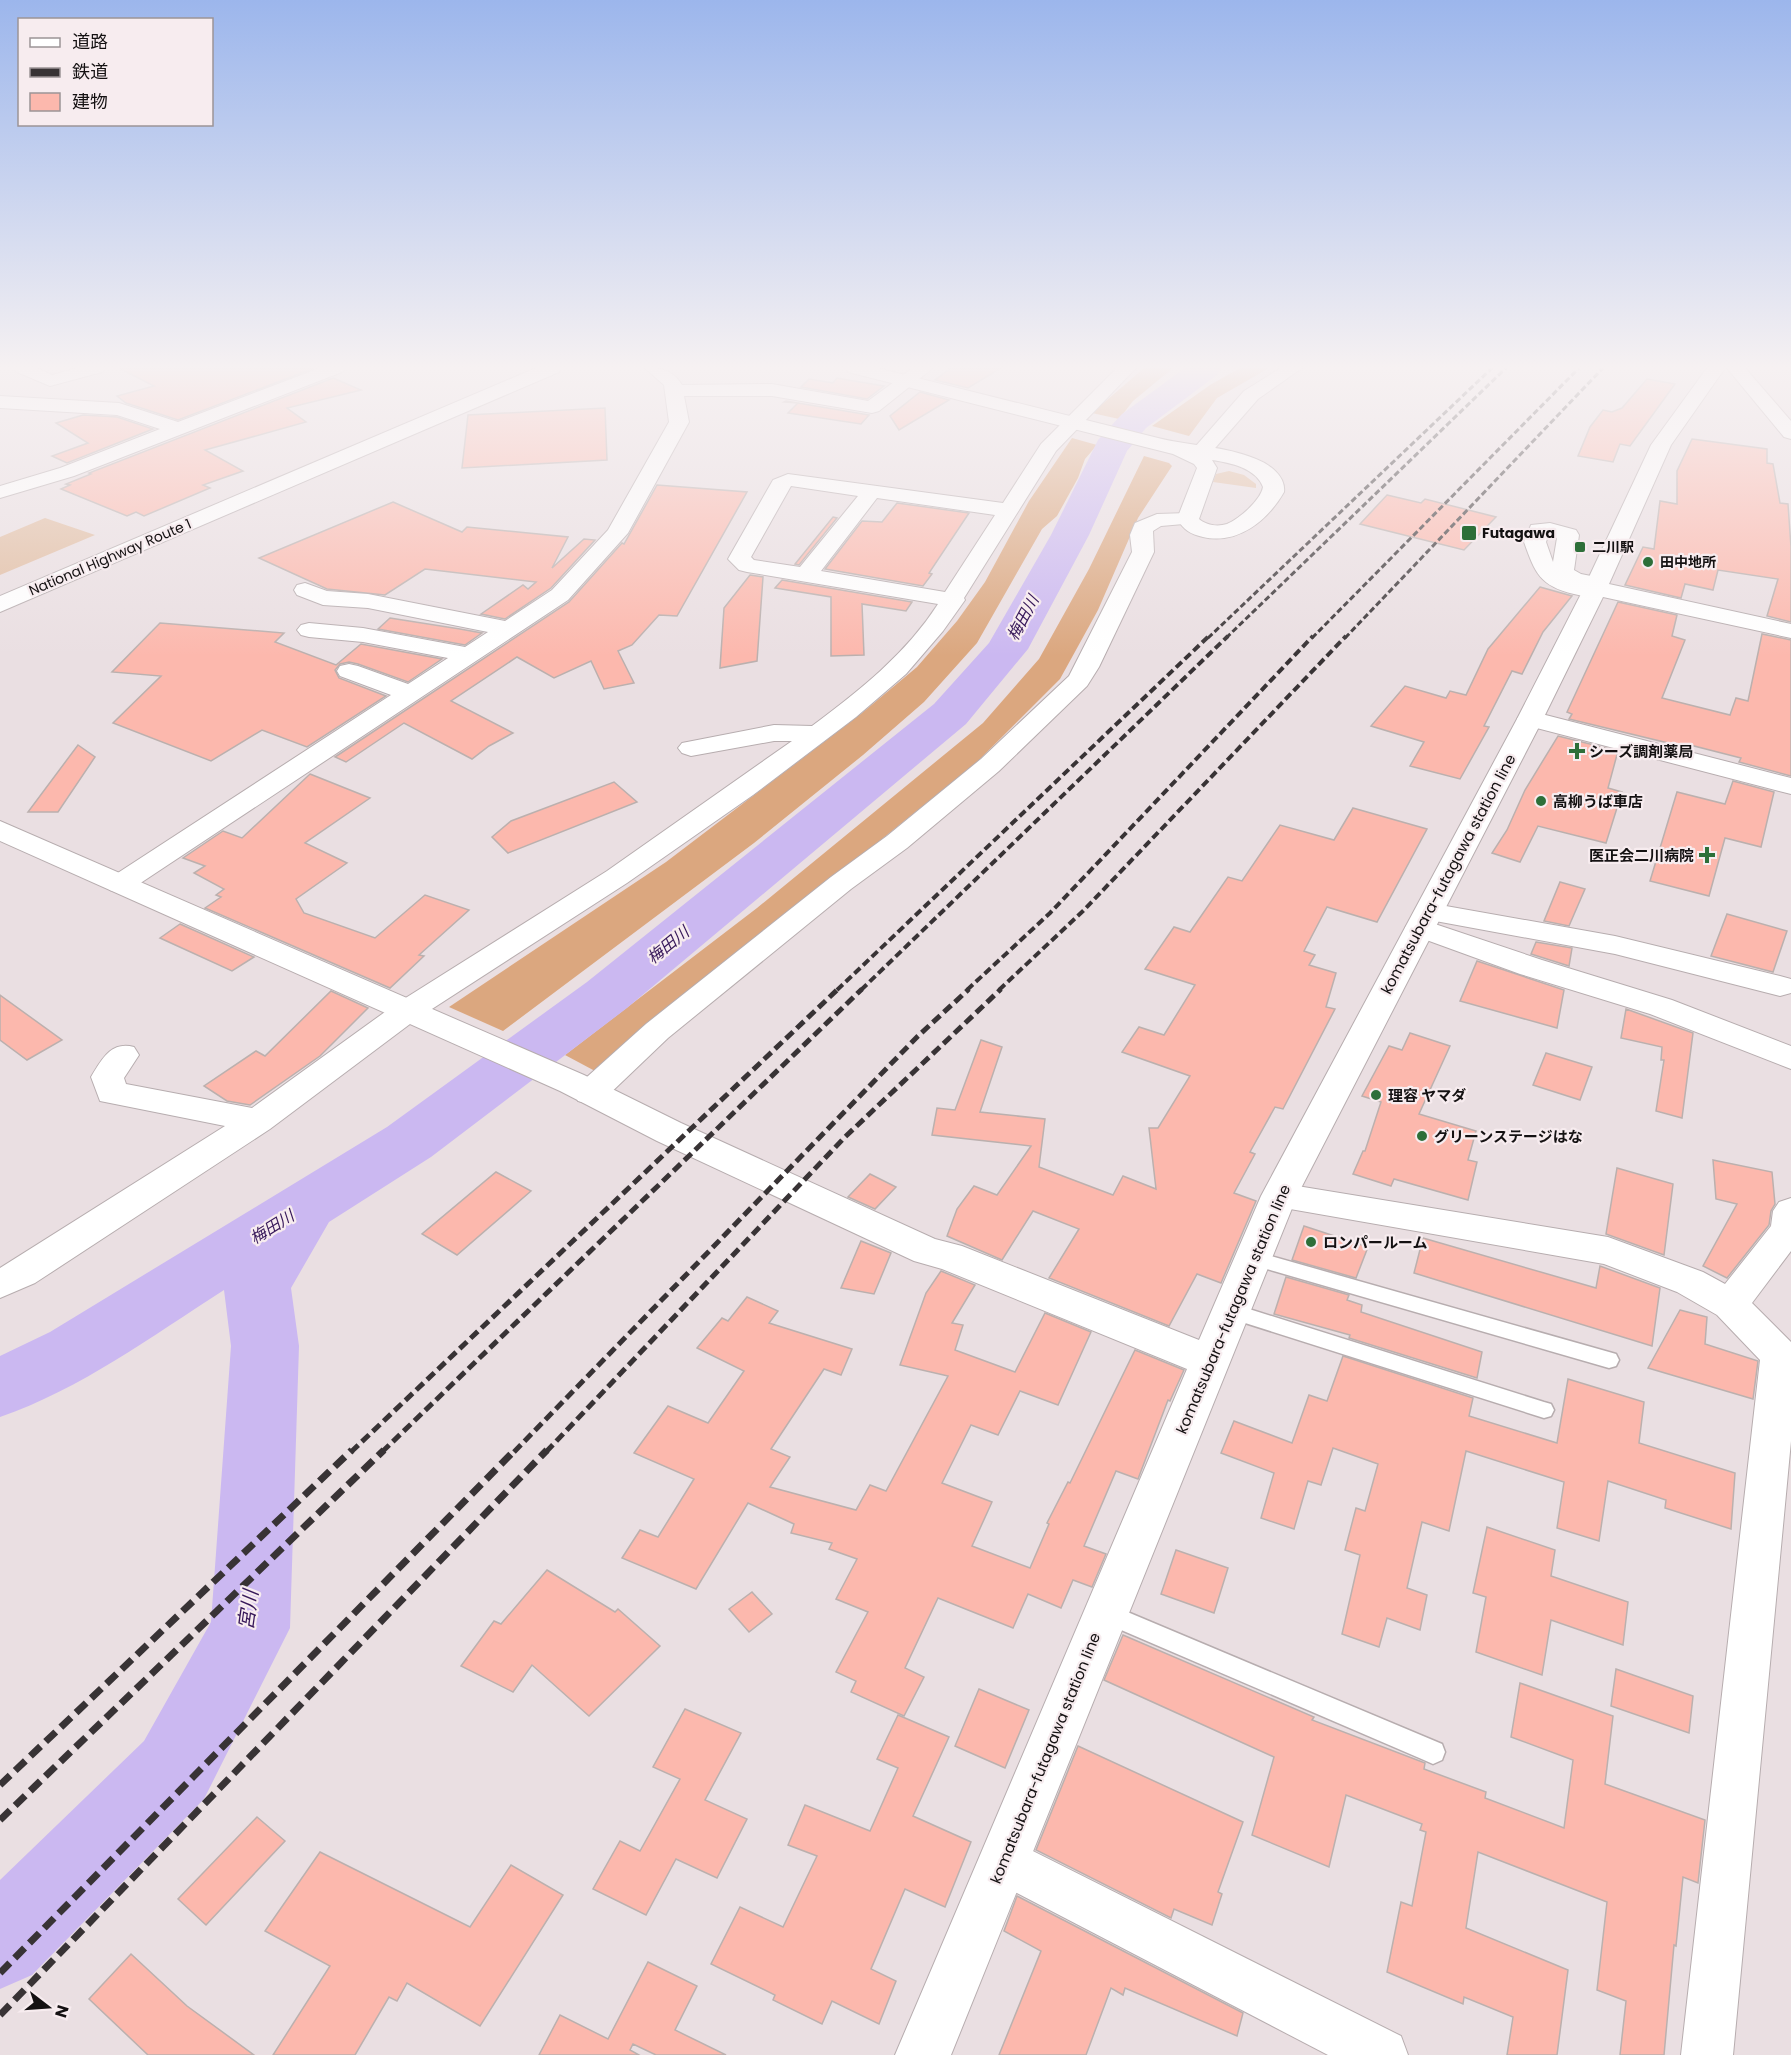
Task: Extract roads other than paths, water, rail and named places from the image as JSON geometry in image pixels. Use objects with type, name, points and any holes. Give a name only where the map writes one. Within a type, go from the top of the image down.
[{"type":"main road","name":"National Highway Route 1","points":[[0,589],[294,464]]},
{"type":"main road","name":"National Highway Route 1","points":[[0,605],[329,464]]},
{"type":"main road","points":[[1203,464],[1191,509],[1191,524],[1199,528],[1226,531],[1238,527],[1274,492],[1272,481],[1261,470],[1248,464]]},
{"type":"main road","name":"komatsubara-futagawa station line","points":[[923,2055],[1209,1361],[1280,1196],[1530,719],[1596,588],[1652,464]]},
{"type":"main road","points":[[1191,509],[1256,511]]},
{"type":"main road","points":[[1596,588],[1791,631]]},
{"type":"main road","points":[[0,830],[581,1088],[927,1251],[949,1256],[1209,1361]]},
{"type":"street","points":[[0,492],[88,464]]},
{"type":"street","points":[[120,884],[466,654],[560,595],[617,533],[656,464]]},
{"type":"street","points":[[0,1284],[91,1230],[418,1016],[847,712],[897,669],[935,626],[954,600],[1006,510],[1037,464]]},
{"type":"street","points":[[954,600],[747,566],[740,561],[740,556],[780,484],[792,480],[1006,510]]},
{"type":"street","points":[[806,575],[872,491]]},
{"type":"street","points":[[581,1088],[841,883],[897,842],[990,765],[1035,723],[1078,681],[1087,667],[1143,552],[1141,535],[1143,528],[1157,520],[1191,509]]},
{"type":"street","points":[[305,590],[323,598],[368,601],[509,629]]},
{"type":"street","points":[[309,630],[363,635],[466,654]]},
{"type":"street","points":[[350,671],[409,693]]},
{"type":"street","points":[[1530,719],[1791,786]]},
{"type":"street","points":[[691,748],[774,733],[818,734]]},
{"type":"street","points":[[1424,920],[1616,945],[1780,986]]},
{"type":"street","points":[[1424,920],[1531,967],[1661,1007],[1791,1058]]},
{"type":"street","points":[[123,1055],[107,1077],[112,1093],[258,1121]]},
{"type":"street","points":[[1280,1196],[1608,1251],[1690,1282],[1730,1305],[1780,1355],[1707,2055]]},
{"type":"street","points":[[1730,1305],[1788,1229],[1791,1211]]},
{"type":"street","points":[[1003,1860],[1382,2055]]},
{"type":"lane","points":[[1253,1258],[1609,1360]]},
{"type":"lane","points":[[1230,1311],[1544,1410]]},
{"type":"lane","points":[[1105,1613],[1433,1752]]},
{"type":"waterway","name":"梅田川","points":[[0,1388],[74,1351],[409,1142],[607,995],[950,714],[1007,649],[1070,535],[1104,464]]},
{"type":"waterway","name":"宮川","points":[[0,1943],[174,1770],[250,1628],[265,1346],[257,1287],[303,1212]]},
{"type":"railway","points":[[1208,638],[1391,464]]},
{"type":"railway","points":[[1226,638],[1407,464]]},
{"type":"railway","points":[[1312,638],[1484,464]]},
{"type":"railway","points":[[1345,638],[1511,464]]},
{"type":"railway","points":[[837,990],[1209,636]]},
{"type":"railway","points":[[861,990],[1228,636]]},
{"type":"railway","points":[[967,990],[1050,913],[1313,636]]},
{"type":"railway","points":[[999,990],[1083,911],[1346,636]]},
{"type":"railway","points":[[351,1452],[838,989]]},
{"type":"railway","points":[[382,1452],[862,989]]},
{"type":"railway","points":[[514,1452],[918,1036],[969,989]]},
{"type":"railway","points":[[546,1452],[845,1137],[1001,989]]},
{"type":"railway","points":[[0,1785],[352,1450]]},
{"type":"railway","points":[[0,1820],[384,1450]]},
{"type":"railway","points":[[0,1973],[515,1450]]},
{"type":"railway","points":[[0,2015],[547,1450]]},
{"type":"place","name":"Futagawa","points":[[1469,533]]},
{"type":"place","name":"二川駅","points":[[1580,547]]},
{"type":"place","name":"田中地所","points":[[1648,562]]},
{"type":"place","name":"シーズ調剤薬局","points":[[1577,751]]},
{"type":"place","name":"高柳うば車店","points":[[1541,801]]},
{"type":"place","name":"医正会二川病院","points":[[1707,855]]},
{"type":"place","name":"理容 ヤマダ","points":[[1376,1095]]},
{"type":"place","name":"グリーンステージはな","points":[[1422,1136]]},
{"type":"place","name":"ロンパールーム","points":[[1311,1242]]}]
